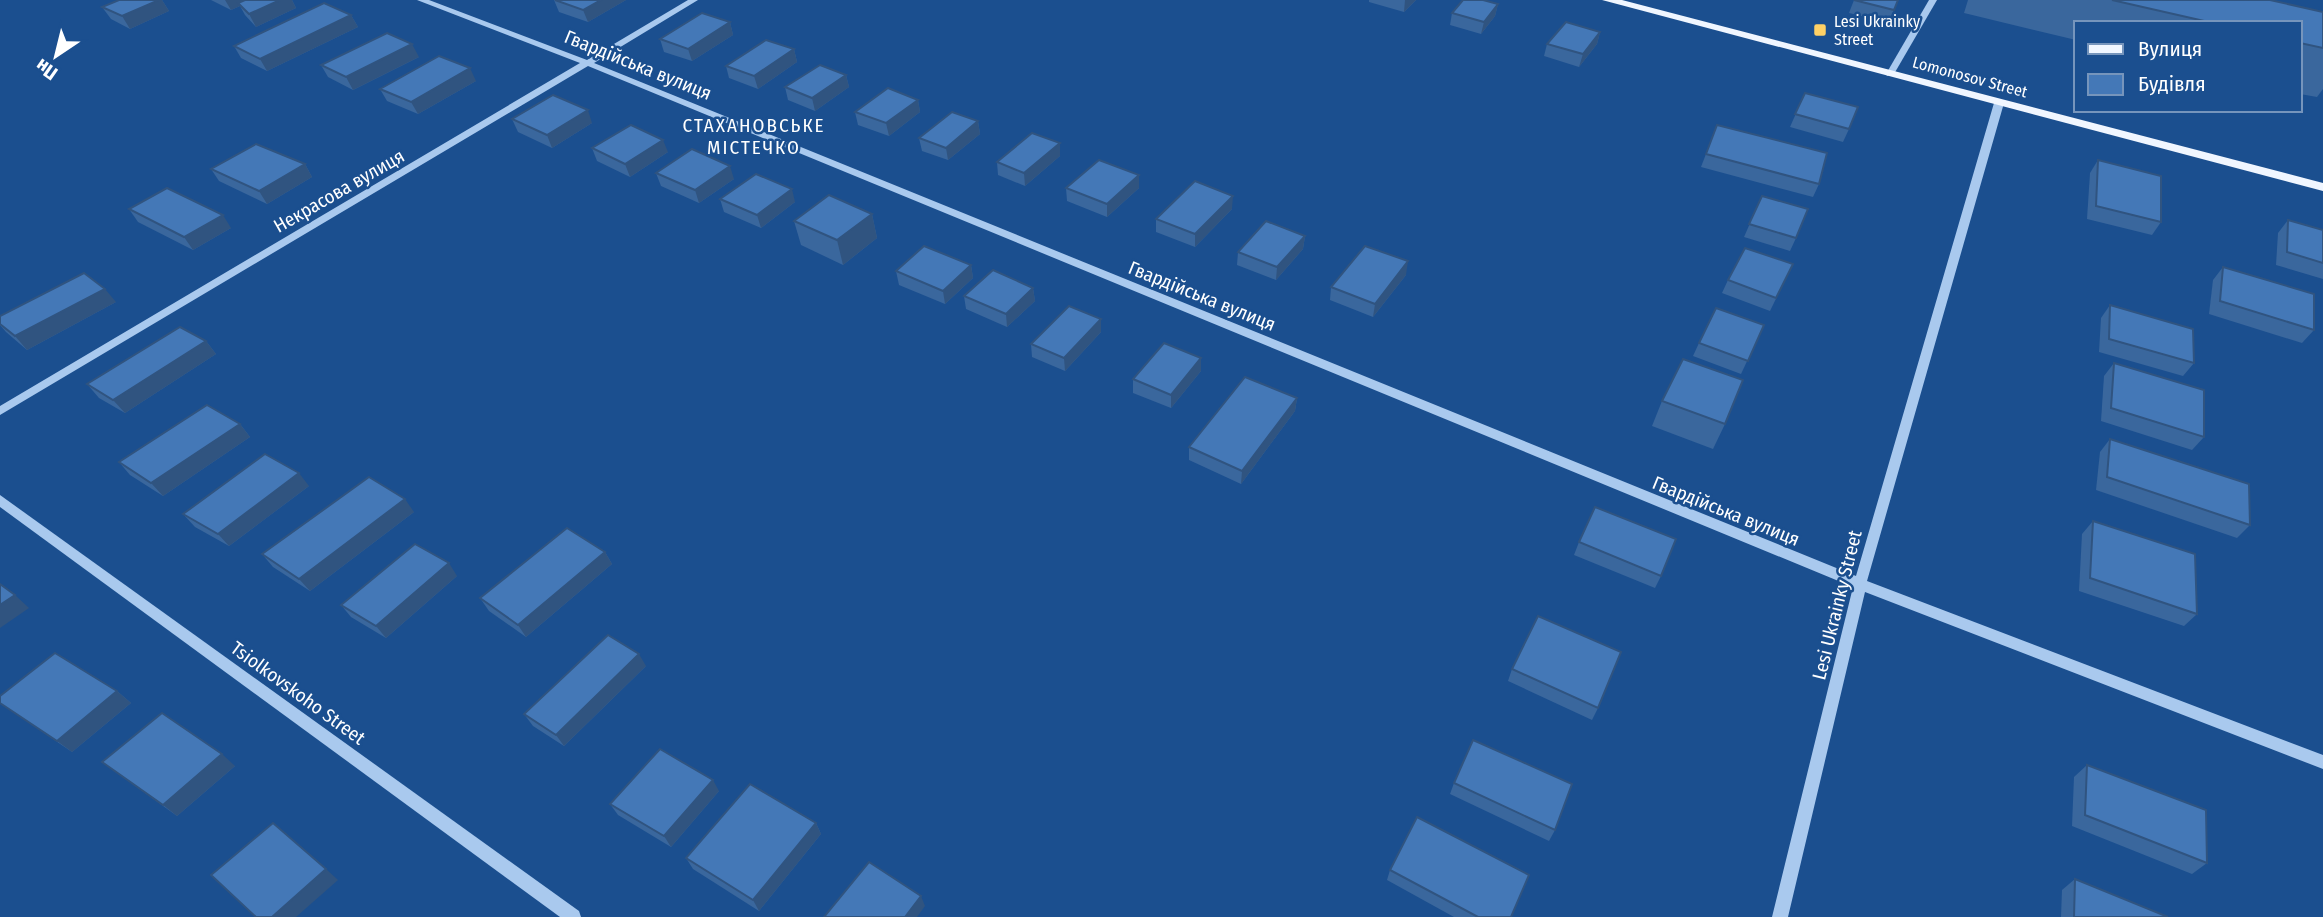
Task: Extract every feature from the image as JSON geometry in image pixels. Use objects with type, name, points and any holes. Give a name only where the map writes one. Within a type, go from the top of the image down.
[{"type":"main road","name":"Lomonosov Street","points":[[1608,0],[2323,187]]},
{"type":"street","name":"Гвардійська вулиця","points":[[421,0],[590,64],[1860,584],[2323,762]]},
{"type":"street","name":"Некрасова вулиця","points":[[0,411],[695,0]]},
{"type":"street","points":[[1890,74],[1933,0]]},
{"type":"street","name":"Lesi Ukrainky Street","points":[[1780,917],[1860,584],[1999,103]]},
{"type":"street","name":"Tsiolkovskoho Street","points":[[0,500],[573,917]]},
{"type":"building","points":[[119,0],[159,0],[122,16],[102,7]]},
{"type":"building","points":[[245,0],[280,0],[249,14],[238,3]]},
{"type":"building","points":[[555,0],[601,0],[583,10]]},
{"type":"building","points":[[1463,0],[1483,0],[1498,4],[1484,22],[1452,13]]},
{"type":"building","points":[[1854,0],[1898,0],[1894,10]]},
{"type":"building","points":[[2112,0],[2270,0],[2323,12],[2323,48],[2302,43],[2302,21],[2204,21]]},
{"type":"building","points":[[324,3],[351,15],[260,59],[234,46]]},
{"type":"building","points":[[702,13],[730,22],[688,49],[660,39]]},
{"type":"building","points":[[1566,22],[1600,32],[1583,54],[1547,44]]},
{"type":"building","points":[[387,33],[412,44],[346,77],[321,65]]},
{"type":"building","points":[[766,40],[794,49],[754,76],[726,66]]},
{"type":"building","points":[[439,56],[470,68],[411,102],[380,89]]},
{"type":"building","points":[[820,65],[846,75],[812,98],[785,87]]},
{"type":"building","points":[[888,88],[918,100],[886,123],[855,112]]},
{"type":"building","points":[[1805,93],[1858,107],[1849,129],[1795,114]]},
{"type":"building","points":[[553,95],[588,110],[547,135],[512,119]]},
{"type":"building","points":[[952,112],[978,121],[946,148],[919,138]]},
{"type":"building","points":[[631,125],[663,140],[625,164],[592,148]]},
{"type":"building","points":[[1717,125],[1827,153],[1819,184],[1706,154]]},
{"type":"building","points":[[1032,133],[1060,143],[1024,173],[997,162]]},
{"type":"building","points":[[256,144],[305,164],[259,191],[211,169]]},
{"type":"building","points":[[692,149],[730,166],[695,190],[656,173]]},
{"type":"building","points":[[1099,160],[1139,175],[1107,204],[1066,188]]},
{"type":"building","points":[[2098,160],[2161,176],[2161,222],[2096,206]]},
{"type":"building","points":[[756,174],[792,189],[757,215],[720,199]]},
{"type":"building","points":[[1195,181],[1233,196],[1195,234],[1156,219]]},
{"type":"building","points":[[167,188],[223,215],[184,237],[129,209]]},
{"type":"building","points":[[829,195],[872,214],[837,240],[794,221]]},
{"type":"building","points":[[1762,196],[1808,209],[1796,238],[1749,224]]},
{"type":"building","points":[[2288,220],[2323,230],[2323,263],[2287,252]]},
{"type":"building","points":[[1266,221],[1305,236],[1277,267],[1238,252]]},
{"type":"building","points":[[924,246],[971,265],[943,291],[896,271]]},
{"type":"building","points":[[1365,246],[1408,261],[1375,304],[1331,287]]},
{"type":"building","points":[[1745,248],[1793,264],[1776,298],[1728,280]]},
{"type":"building","points":[[2223,267],[2314,294],[2314,330],[2220,301]]},
{"type":"building","points":[[993,270],[1033,288],[1006,314],[964,296]]},
{"type":"building","points":[[84,273],[105,289],[15,336],[0,324],[0,316]]},
{"type":"building","points":[[2110,305],[2193,329],[2194,363],[2109,339]]},
{"type":"building","points":[[1069,306],[1101,319],[1064,358],[1031,344]]},
{"type":"building","points":[[1716,308],[1764,325],[1748,361],[1699,343]]},
{"type":"building","points":[[180,327],[206,341],[113,400],[87,384]]},
{"type":"building","points":[[1164,343],[1201,358],[1171,395],[1133,379]]},
{"type":"building","points":[[1683,359],[1743,380],[1725,424],[1662,401]]},
{"type":"building","points":[[2114,363],[2204,390],[2204,437],[2111,408]]},
{"type":"building","points":[[1245,377],[1297,398],[1242,471],[1189,447]]},
{"type":"building","points":[[207,405],[240,424],[151,483],[119,462]]},
{"type":"building","points":[[2110,439],[2249,484],[2250,525],[2107,477]]},
{"type":"building","points":[[265,454],[299,473],[218,534],[183,514]]},
{"type":"building","points":[[369,477],[405,499],[299,579],[262,554]]},
{"type":"building","points":[[1595,507],[1676,539],[1661,576],[1579,542]]},
{"type":"building","points":[[2093,521],[2195,554],[2197,614],[2090,578]]},
{"type":"building","points":[[567,528],[605,552],[518,625],[480,598]]},
{"type":"building","points":[[415,544],[449,563],[376,626],[341,605]]},
{"type":"building","points":[[0,584],[15,595],[0,605]]},
{"type":"building","points":[[1538,616],[1621,652],[1598,708],[1512,669]]},
{"type":"building","points":[[608,635],[639,654],[556,735],[524,714]]},
{"type":"building","points":[[55,653],[117,691],[57,741],[0,703],[0,696]]},
{"type":"building","points":[[162,713],[222,754],[163,805],[102,762]]},
{"type":"building","points":[[1473,740],[1572,784],[1555,830],[1454,783]]},
{"type":"building","points":[[660,749],[713,780],[664,836],[610,804]]},
{"type":"building","points":[[2087,765],[2206,810],[2207,863],[2085,815]]},
{"type":"building","points":[[750,784],[816,823],[753,900],[686,858]]},
{"type":"building","points":[[1417,817],[1529,875],[1511,917],[1478,917],[1390,870]]},
{"type":"building","points":[[273,823],[326,869],[272,917],[256,917],[211,875]]},
{"type":"building","points":[[869,862],[921,896],[905,917],[824,917]]},
{"type":"building","points":[[2075,879],[2168,917],[2074,917]]},
{"type":"place","name":"Lesi Ukrainky Street","points":[[1820,30]]},
{"type":"district","name":"СТАХАНОВСЬКЕ МІСТЕЧКО","points":[[754,136]]}]
